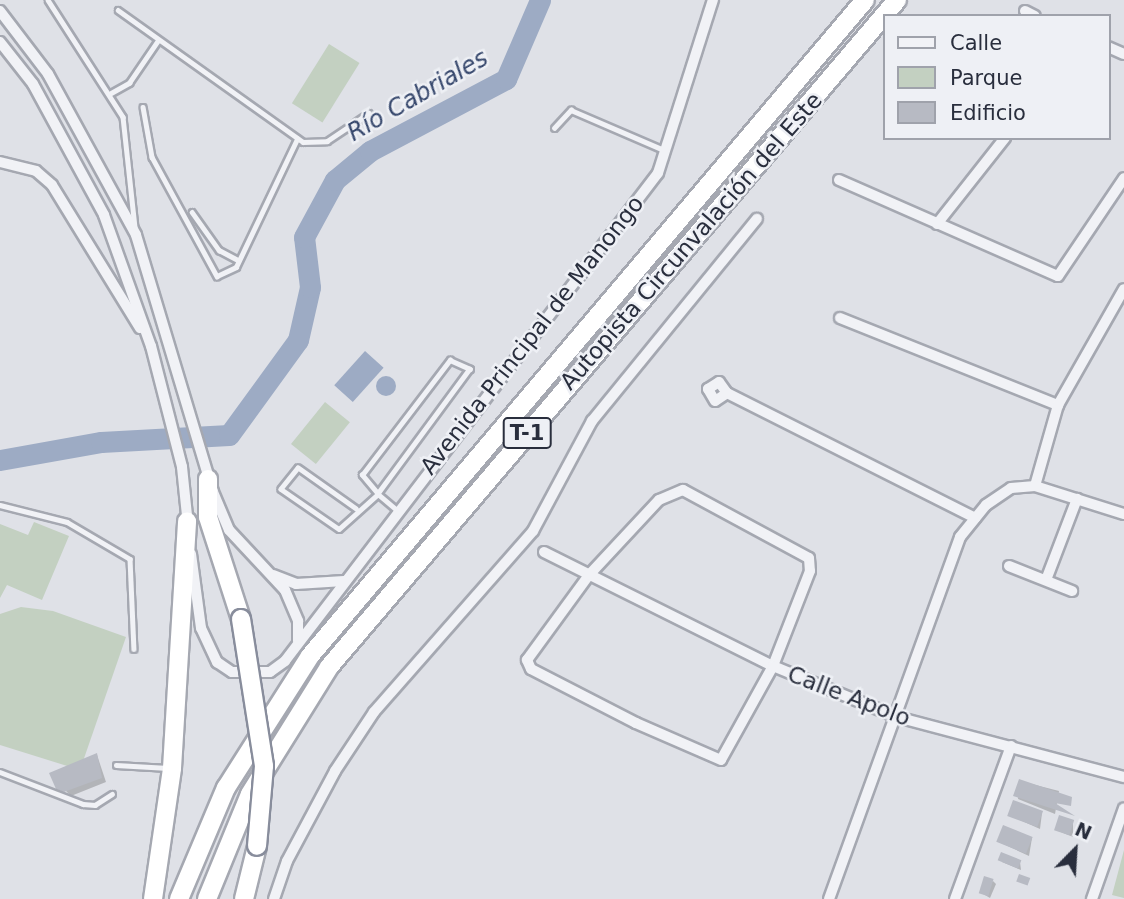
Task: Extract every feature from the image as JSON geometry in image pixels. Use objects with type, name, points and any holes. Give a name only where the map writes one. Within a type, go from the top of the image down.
[{"type":"highway","name":"Autopista Circunvalación del Este","points":[[179,899],[226,789],[310,656],[865,0]]},
{"type":"highway","name":"Autopista Circunvalación del Este","points":[[885,14],[897,0]]},
{"type":"highway","name":"Autopista Circunvalación del Este","points":[[207,899],[256,782],[329,667],[883,16]]},
{"type":"highway","points":[[208,479],[208,517],[241,619],[264,765],[257,846],[244,899]]},
{"type":"highway","points":[[153,899],[172,768],[187,521]]},
{"type":"street","name":"Avenida Principal de Manongo","points":[[151,346],[182,467],[201,628],[217,662],[232,672],[270,671],[298,642],[658,173],[667,152],[713,0]]},
{"type":"street","points":[[0,11],[48,74],[136,235],[184,380],[208,479],[229,530],[291,603],[298,642]]},
{"type":"street","points":[[0,42],[33,84],[104,215],[151,346]]},
{"type":"street","points":[[937,224],[1003,140]]},
{"type":"street","points":[[0,162],[36,171],[52,185],[151,346]]},
{"type":"street","points":[[839,180],[1058,276],[1124,178]]},
{"type":"street","points":[[274,899],[287,861],[335,771],[374,712],[533,531],[592,421],[757,219]]},
{"type":"street","points":[[1035,485],[1058,405],[1124,289]]},
{"type":"street","points":[[840,318],[1058,405]]},
{"type":"street","points":[[727,393],[975,518]]},
{"type":"street","points":[[829,899],[897,716],[945,573],[975,518],[1011,488],[1035,485],[1124,514]]},
{"type":"street","points":[[683,490],[809,558],[810,571],[773,666],[729,751],[721,760],[708,760],[531,669],[530,647],[589,575],[659,500],[683,490]]},
{"type":"street","points":[[1046,580],[1077,499]]},
{"type":"street","name":"Calle Apolo","points":[[544,552],[773,666],[897,716],[1124,777]]},
{"type":"street","points":[[1009,566],[1072,591]]},
{"type":"street","points":[[268,573],[296,584],[344,580]]},
{"type":"street","points":[[955,899],[1011,746]]},
{"type":"street","points":[[1092,899],[1124,808]]},
{"type":"lane","points":[[48,0],[111,93],[123,117],[136,235]]},
{"type":"lane","points":[[118,10],[157,42],[297,139],[317,144],[369,113]]},
{"type":"lane","points":[[111,93],[129,83],[157,42]]},
{"type":"lane","points":[[143,107],[152,157],[208,268],[217,276],[236,267],[297,139]]},
{"type":"lane","points":[[554,128],[570,110],[667,152]]},
{"type":"lane","points":[[192,212],[219,250],[238,255],[236,267]]},
{"type":"lane","points":[[356,509],[298,468],[281,489],[335,528],[377,494],[470,369],[450,360],[362,475],[377,494],[397,510]]},
{"type":"lane","points":[[0,505],[67,522],[130,559],[134,649]]},
{"type":"lane","points":[[117,765],[172,768]]},
{"type":"lane","points":[[0,772],[83,804],[95,805],[112,794]]},
{"type":"green space","points":[[329,44],[360,63],[322,122],[292,103]]},
{"type":"green space","points":[[325,402],[350,422],[316,464],[291,444]]},
{"type":"green space","points":[[34,522],[69,536],[42,600],[7,585],[0,598],[0,524],[28,535]]},
{"type":"green space","points":[[21,607],[53,611],[126,637],[80,770],[0,745],[0,614]]},
{"type":"green space","points":[[1124,850],[1124,898],[1112,895]]},
{"type":"water","points":[[365,351],[384,368],[353,402],[334,385]]},
{"type":"water","points":[[386,376],[393,379],[396,386],[393,393],[386,396],[379,393],[376,386],[379,379]]},
{"type":"building","points":[[97,753],[102,778],[64,792],[56,789],[49,773]]},
{"type":"building","points":[[1019,779],[1072,797],[1071,806],[1055,803],[1075,816],[1013,796]]},
{"type":"building","points":[[1013,800],[1043,811],[1037,827],[1007,816]]},
{"type":"building","points":[[1059,815],[1074,820],[1069,835],[1054,830]]},
{"type":"building","points":[[1003,825],[1033,837],[1026,854],[996,842]]},
{"type":"building","points":[[1001,852],[1021,860],[1018,869],[998,860]]},
{"type":"building","points":[[1019,874],[1030,878],[1028,886],[1016,882]]},
{"type":"building","points":[[984,876],[994,879],[988,896],[979,893]]},
{"type":"waterway","name":"Río Cabriales","points":[[0,460],[101,442],[229,435],[298,340],[310,287],[304,237],[335,180],[370,151],[506,79],[540,0]]}]
